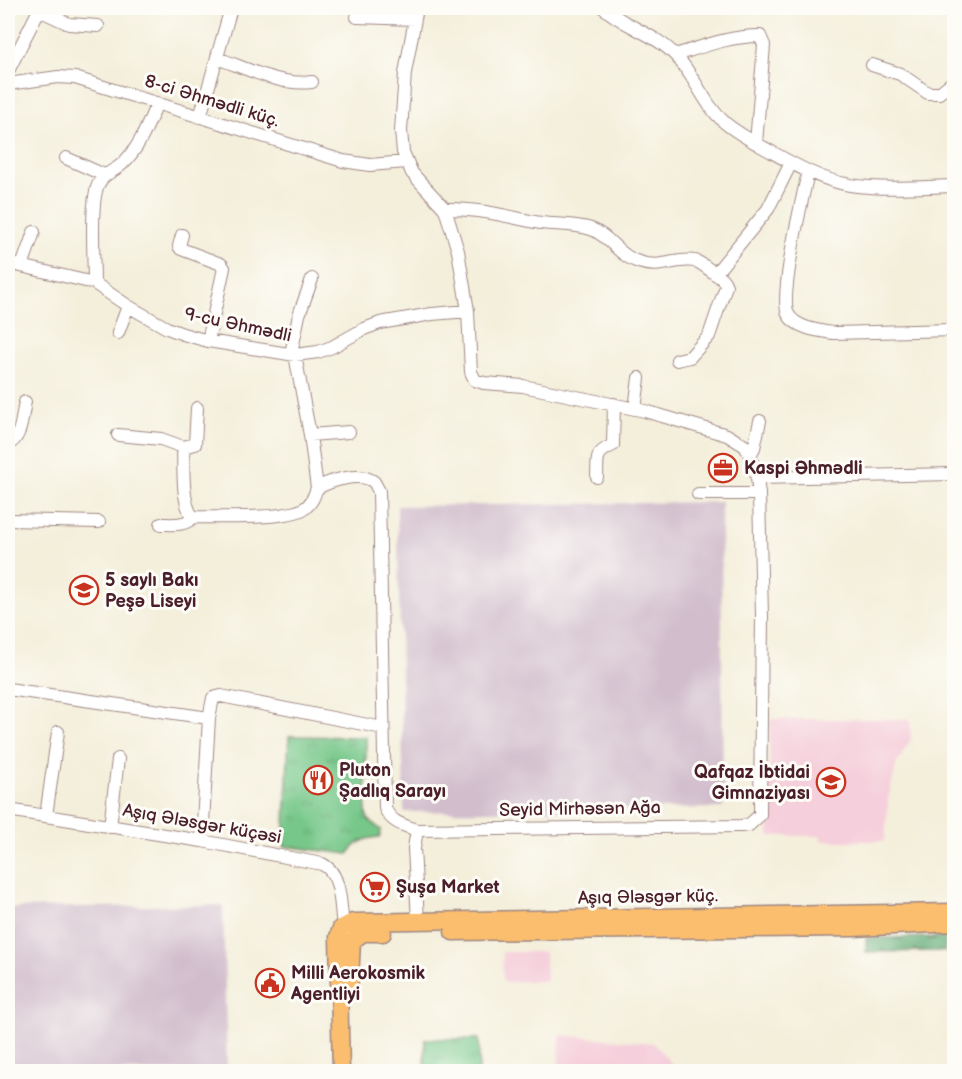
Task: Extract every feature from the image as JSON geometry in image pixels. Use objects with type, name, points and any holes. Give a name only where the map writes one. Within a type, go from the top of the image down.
[{"type":"main road","name":"Aşıq Ələsgər küç.","points":[[352,933],[419,926],[954,912]]},
{"type":"main road","name":"Aşıq Ələsgər küç.","points":[[419,926],[854,928],[954,923]]},
{"type":"main road","points":[[341,1071],[339,930],[352,933],[350,1071]]},
{"type":"street","points":[[200,117],[231,8]]},
{"type":"street","points":[[604,8],[655,39],[676,55],[692,76],[708,105],[724,122],[808,172],[848,184],[884,188],[954,186]]},
{"type":"street","points":[[8,71],[39,9],[69,24],[98,26]]},
{"type":"street","points":[[357,17],[416,13],[405,73],[402,120],[403,152],[406,162],[425,189],[445,209],[458,251],[468,311],[471,372],[475,380],[524,386],[635,409],[727,435],[745,446],[750,455]]},
{"type":"street","points":[[676,55],[745,36],[760,36],[763,39],[756,143]]},
{"type":"street","points":[[217,58],[282,80],[299,84],[312,82]]},
{"type":"street","points":[[872,64],[900,74],[928,93],[939,93],[954,81]]},
{"type":"street","name":"8-ci Əhmədli küç.","points":[[8,84],[58,77],[75,78],[343,161],[370,165],[406,162]]},
{"type":"street","points":[[94,283],[94,199],[98,184],[104,175],[122,164],[135,148],[157,103]]},
{"type":"street","points":[[66,158],[104,175]]},
{"type":"street","points":[[715,274],[768,209],[791,163]]},
{"type":"street","points":[[808,172],[786,289],[789,315],[796,322],[815,331],[833,333],[954,330]]},
{"type":"street","points":[[445,209],[459,209],[592,229],[607,238],[627,257],[636,261],[661,266],[694,261],[715,274],[725,282],[726,286],[709,336],[690,357],[677,360]]},
{"type":"street","points":[[22,266],[34,232]]},
{"type":"street","points":[[182,234],[179,246],[181,249],[220,264],[224,268],[208,340]]},
{"type":"street","name":"9-cu Əhmədli","points":[[8,263],[94,283],[167,328],[208,340],[293,355],[318,352],[332,347],[380,323],[432,314],[468,311]]},
{"type":"street","points":[[161,524],[183,524],[193,517],[248,518],[290,513],[303,510],[311,502],[317,488],[310,435],[293,355],[299,315],[312,279]]},
{"type":"street","points":[[118,333],[128,306]]},
{"type":"street","points":[[635,409],[639,378]]},
{"type":"street","points":[[8,444],[17,438],[25,402]]},
{"type":"street","points":[[597,477],[598,454],[601,450],[613,445],[614,404]]},
{"type":"street","points":[[117,435],[161,439],[183,447],[195,444],[197,408]]},
{"type":"street","points":[[750,455],[754,448],[760,421]]},
{"type":"street","points":[[310,435],[349,432]]},
{"type":"street","points":[[183,447],[186,501],[188,511],[193,517]]},
{"type":"street","name":"Seyid Mirhəsən Ağa","points":[[317,488],[343,478],[363,478],[374,482],[379,491],[385,808],[388,817],[393,821],[417,830],[741,826],[755,821],[761,809],[762,615],[759,494],[750,455]]},
{"type":"street","points":[[757,478],[954,474]]},
{"type":"street","points":[[698,494],[759,494]]},
{"type":"street","points":[[8,520],[99,522]]},
{"type":"street","points":[[8,690],[209,718]]},
{"type":"street","points":[[202,841],[209,718],[213,698],[221,696],[383,728]]},
{"type":"street","points":[[46,816],[58,732]]},
{"type":"street","points":[[110,827],[117,759]]},
{"type":"street","name":"Aşıq Ələsgər küçəsi","points":[[8,810],[312,861],[328,867],[336,879],[352,933]]},
{"type":"street","points":[[417,830],[414,848],[419,926]]},
{"type":"shaded area","points":[[721,502],[723,808],[404,812],[397,506]]},
{"type":"shaded area","name":"Qafqaz İbtidai Gimnaziyası","points":[[770,719],[910,719],[911,739],[896,765],[888,800],[885,841],[821,841],[821,836],[769,836]]},
{"type":"shaded area","points":[[223,905],[227,1071],[8,1071],[8,908]]},
{"type":"shaded area","points":[[502,952],[545,952],[546,981],[503,982]]},
{"type":"shaded area","points":[[560,1035],[654,1043],[678,1071],[558,1071]]},
{"type":"green space","points":[[289,736],[366,737],[366,813],[368,819],[381,830],[380,837],[362,841],[348,854],[284,846]]},
{"type":"green space","points":[[945,937],[945,951],[866,952],[866,938]]},
{"type":"green space","points":[[425,1039],[479,1039],[479,1071],[425,1071]]},
{"type":"place","name":"Kaspi Əhmədli","points":[[723,468]]},
{"type":"place","name":"5 saylı Bakı Peşə Liseyi","points":[[84,590]]},
{"type":"place","name":"Pluton Şadlıq Sarayı","points":[[318,780]]},
{"type":"place","name":"Qafqaz İbtidai Gimnaziyası","points":[[831,782]]},
{"type":"place","name":"Şuşa Market","points":[[375,887]]},
{"type":"place","name":"Milli Aerokosmik Agentliyi","points":[[270,983]]}]
